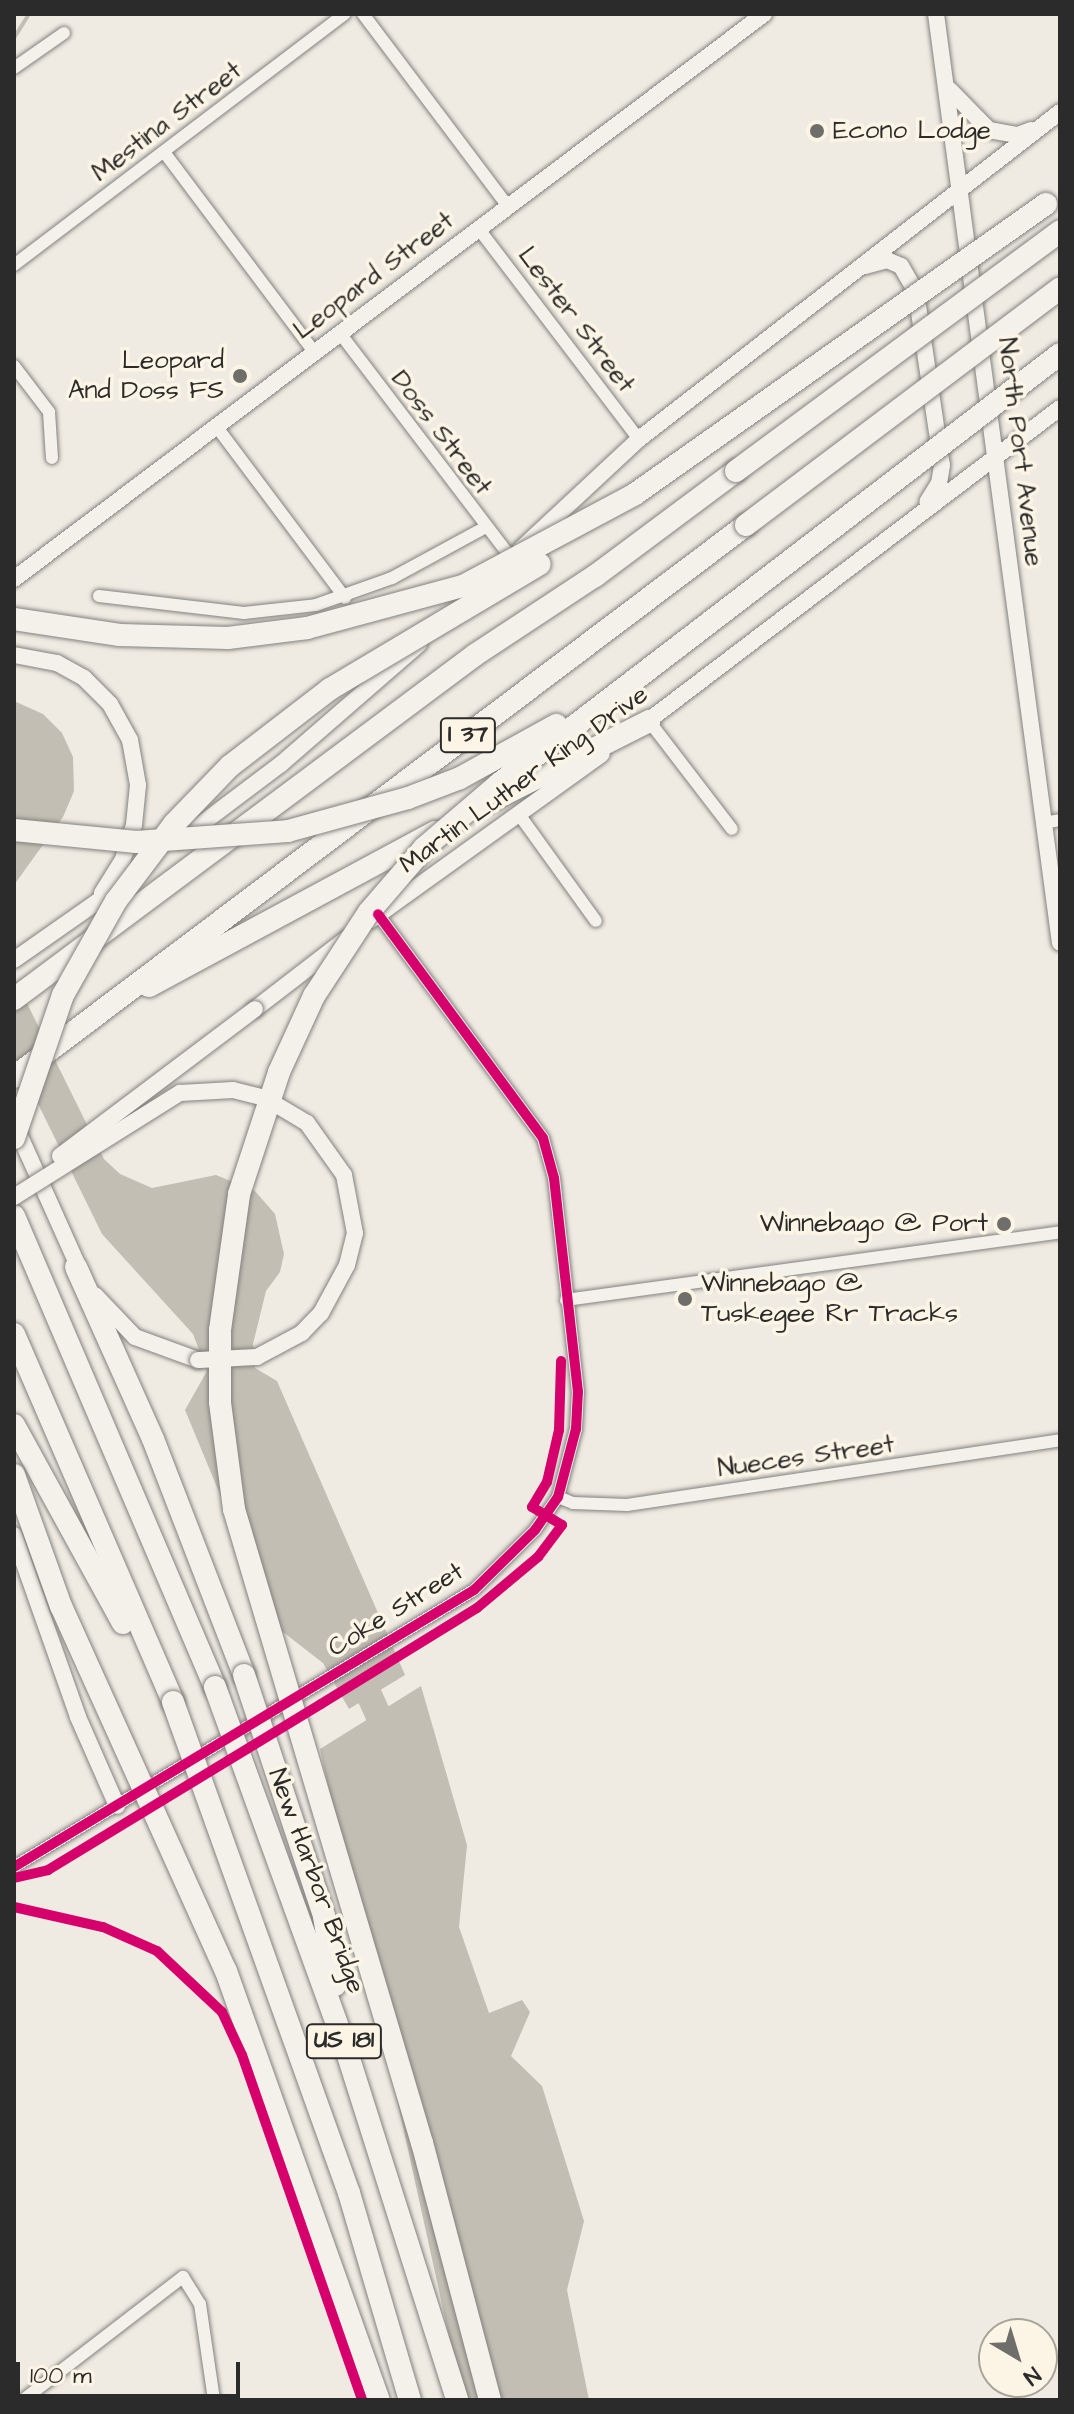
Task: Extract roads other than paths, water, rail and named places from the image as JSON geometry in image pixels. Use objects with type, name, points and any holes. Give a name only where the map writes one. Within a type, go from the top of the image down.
[{"type":"highway","points":[[14,1138],[63,995],[116,901],[174,824],[230,766],[330,689],[525,574],[1053,199]]},
{"type":"highway","name":"I 37","points":[[14,999],[475,655],[595,576],[1060,231]]},
{"type":"highway","name":"I 37","points":[[14,1077],[1060,288]]},
{"type":"highway","points":[[490,2400],[422,2143],[234,1509],[220,1402],[220,1330],[239,1194],[259,1127],[314,996],[361,924],[424,848],[500,783],[1060,354]]},
{"type":"highway","points":[[14,619],[168,639],[307,628],[463,586],[635,494]]},
{"type":"highway","points":[[14,830],[136,842],[231,838],[341,819],[460,778],[517,749],[665,656]]},
{"type":"highway","points":[[118,999],[216,953],[508,792],[649,721]]},
{"type":"highway","name":"New Harbor Bridge","points":[[14,1216],[215,1687],[345,2046],[457,2400]]},
{"type":"highway","points":[[76,1267],[153,1439],[244,1675],[324,1916],[345,2046]]},
{"type":"highway","name":"US 181","points":[[14,1334],[173,1702],[349,2193],[410,2400]]},
{"type":"highway","points":[[14,1425],[173,1702]]},
{"type":"highway","points":[[14,1475],[61,1606],[226,1971],[379,2400]]},
{"type":"main road","name":"Leopard Street","points":[[14,579],[764,14]]},
{"type":"main road","name":"North Port Avenue","points":[[936,14],[996,454],[1052,822],[1060,943]]},
{"type":"main road","points":[[948,88],[989,130],[1018,135],[1040,127]]},
{"type":"main road","points":[[14,960],[85,912],[281,764],[639,439],[1060,112]]},
{"type":"main road","points":[[858,269],[887,260],[901,266],[916,292],[942,465],[939,483],[910,521]]},
{"type":"main road","name":"Martin Luther King Drive","points":[[14,1191],[378,914],[649,721],[1060,408]]},
{"type":"main road","points":[[14,655],[57,663],[84,678],[110,704],[130,740],[138,785],[129,844],[112,880],[85,912]]},
{"type":"main road","points":[[14,1124],[76,1267],[103,1306],[135,1337],[198,1360],[257,1357],[302,1333],[321,1313],[347,1265],[355,1233],[344,1175],[307,1123],[265,1098],[233,1090],[180,1093],[14,1197]]},
{"type":"main road","points":[[14,1535],[78,1717],[117,1806]]},
{"type":"street","name":"Mestina Street","points":[[14,265],[345,14]]},
{"type":"street","points":[[363,14],[507,205]]},
{"type":"street","points":[[14,68],[64,33]]},
{"type":"street","points":[[164,152],[314,352]]},
{"type":"street","name":"Lester Street","points":[[478,228],[639,439]]},
{"type":"street","name":"Doss Street","points":[[339,332],[484,528],[511,558]]},
{"type":"street","points":[[14,366],[49,412],[52,458]]},
{"type":"street","points":[[216,426],[345,598]]},
{"type":"street","points":[[99,596],[244,613],[345,598],[484,528]]},
{"type":"street","points":[[649,721],[732,829]]},
{"type":"street","points":[[518,813],[596,921]]},
{"type":"street","name":"Coke Street","points":[[14,1867],[474,1590],[535,1530],[558,1497],[576,1429],[578,1392],[554,1178],[543,1138],[378,914]]},
{"type":"street","points":[[566,1300],[1060,1232]]},
{"type":"street","name":"Nueces Street","points":[[558,1497],[573,1503],[627,1505],[1060,1440]]},
{"type":"street","points":[[23,2400],[38,2396],[183,2277],[200,2304],[214,2400]]},
{"type":"waterway","points":[[14,38],[29,14]]},
{"type":"waterway","points":[[356,1666],[391,1743]]},
{"type":"place","name":"Econo Lodge","points":[[817,131]]},
{"type":"place","name":"Leopard And Doss FS","points":[[240,376]]},
{"type":"place","name":"Winnebago @ Port","points":[[1004,1224]]},
{"type":"place","name":"Winnebago @ Tuskegee Rr Tracks","points":[[685,1299]]}]
